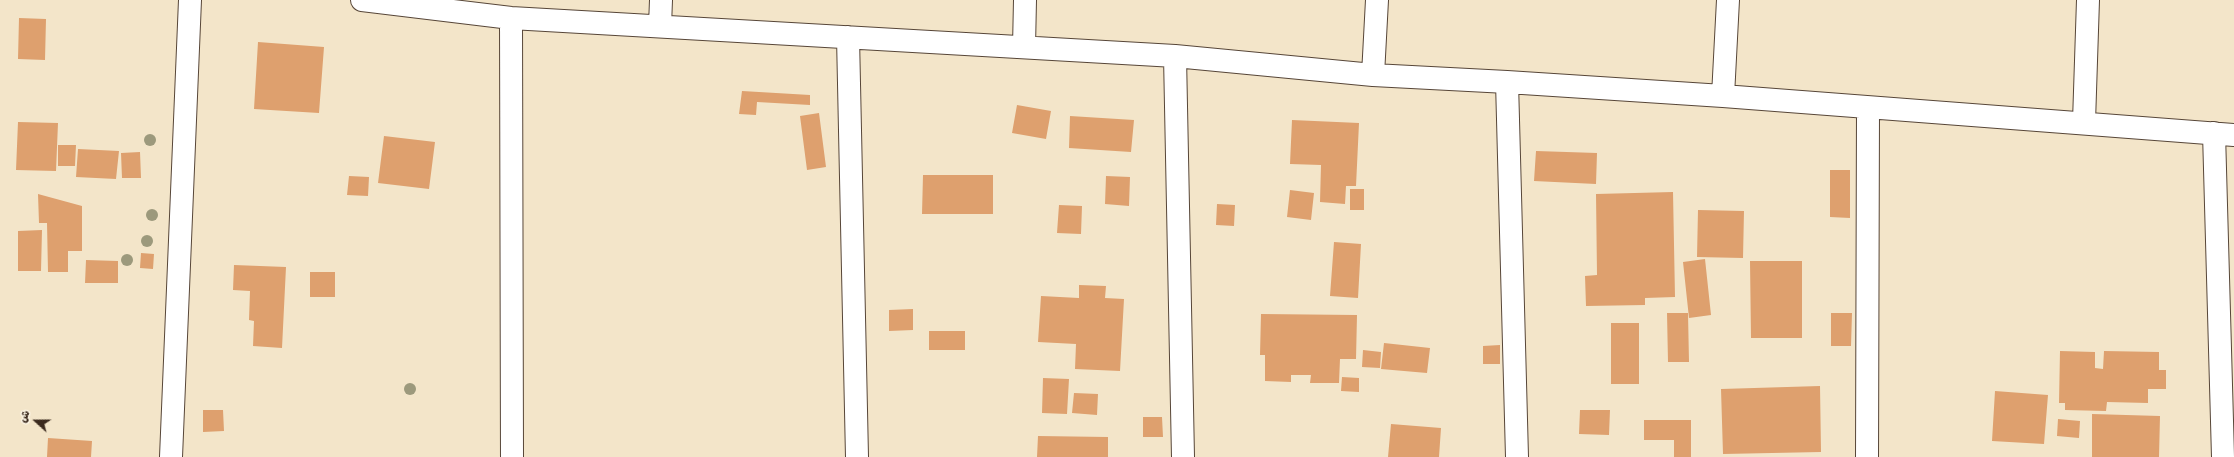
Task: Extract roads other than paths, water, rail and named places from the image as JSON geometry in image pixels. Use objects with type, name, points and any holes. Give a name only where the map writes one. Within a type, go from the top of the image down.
[{"type":"street","points":[[171,457],[190,0]]},
{"type":"street","points":[[362,0],[511,18],[1175,56],[1373,75],[1723,96],[1868,108],[2084,122],[2224,134],[2222,457]]},
{"type":"street","points":[[660,26],[662,0]]},
{"type":"street","points":[[1024,47],[1025,0]]},
{"type":"street","points":[[1373,75],[1377,0]]},
{"type":"street","points":[[1723,96],[1728,0]]},
{"type":"street","points":[[2084,122],[2088,0]]},
{"type":"street","points":[[511,18],[512,457]]},
{"type":"street","points":[[848,37],[857,457]]},
{"type":"street","points":[[1175,56],[1183,457]]},
{"type":"street","points":[[1508,82],[1517,457]]},
{"type":"street","points":[[1868,108],[1868,457]]}]
